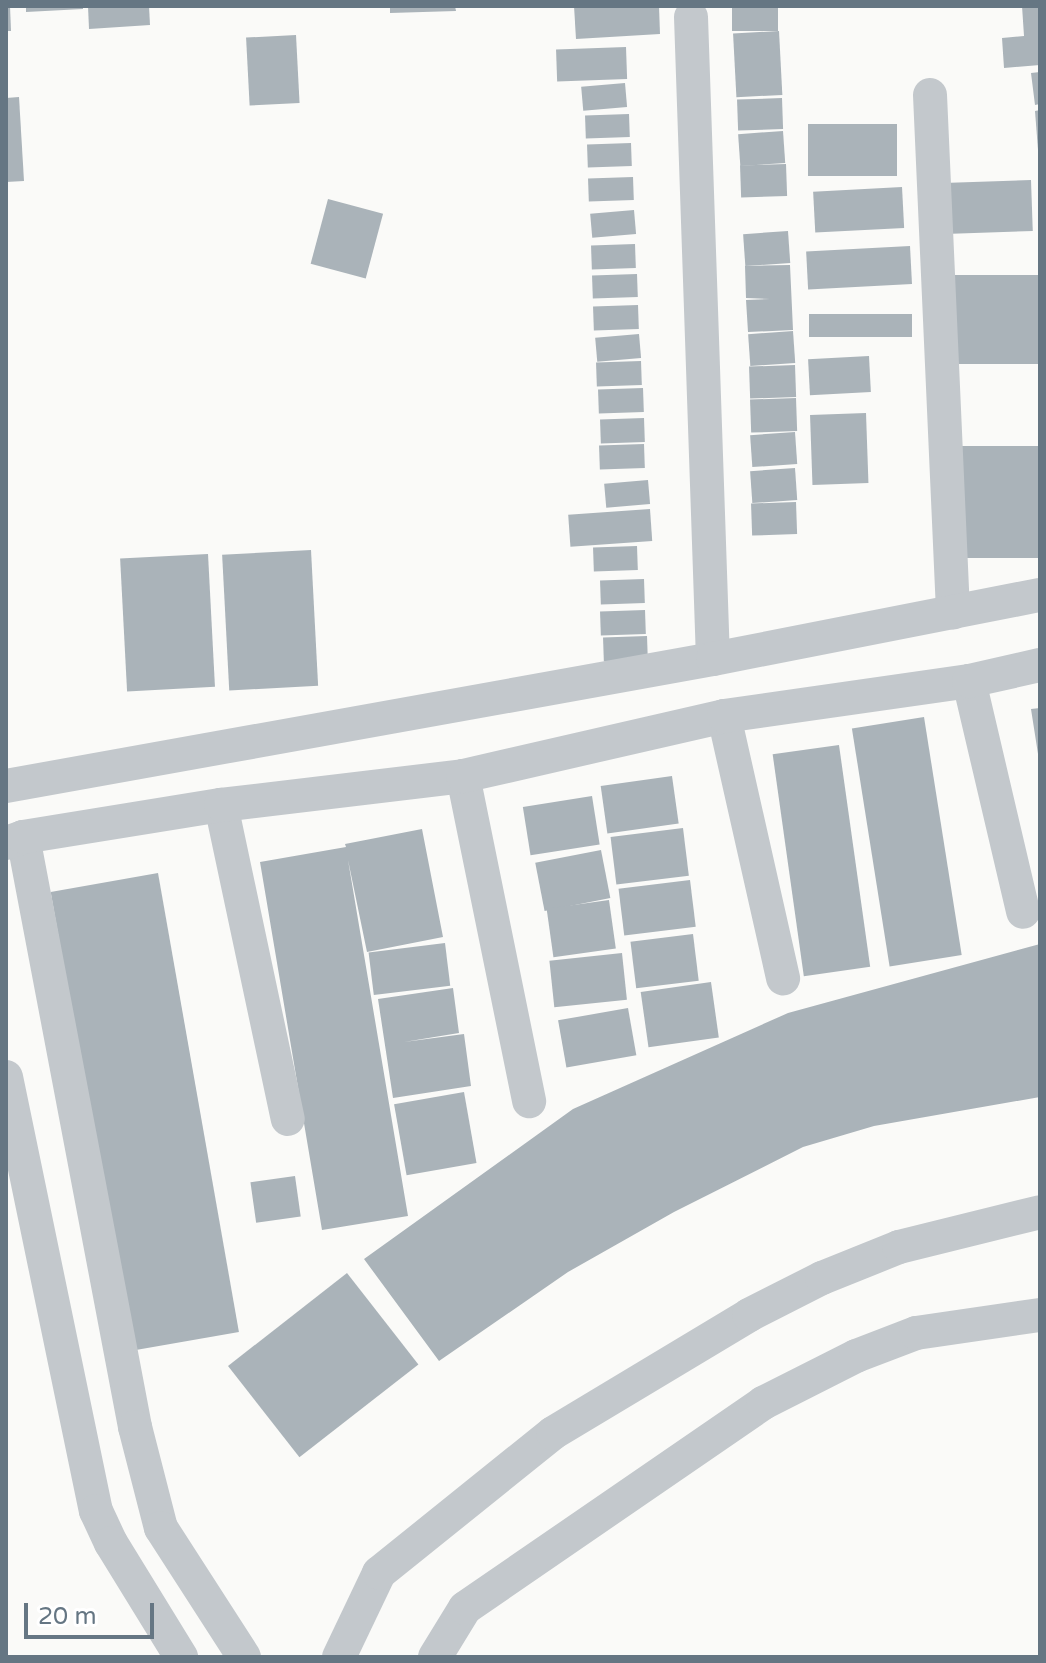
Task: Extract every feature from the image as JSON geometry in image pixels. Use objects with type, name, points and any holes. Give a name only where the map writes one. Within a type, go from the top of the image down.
[{"type":"street","points":[[691,17],[713,659]]},
{"type":"street","points":[[930,95],[953,612]]},
{"type":"street","points":[[6,786],[713,659],[1040,595]]},
{"type":"street","points":[[244,1657],[161,1528],[135,1427],[14,840],[221,805],[463,776],[724,716],[969,681],[1040,665]]},
{"type":"street","points":[[969,681],[1023,912]]},
{"type":"street","points":[[724,716],[783,978]]},
{"type":"street","points":[[463,776],[529,1101]]},
{"type":"street","points":[[221,805],[288,1119]]},
{"type":"street","points":[[6,1077],[96,1511],[111,1543],[181,1657]]},
{"type":"street","points":[[339,1657],[379,1573],[553,1433],[680,1355],[822,1278],[899,1247],[1040,1212]]},
{"type":"street","points":[[435,1657],[465,1608],[763,1403],[856,1356],[916,1333],[1040,1315]]},
{"type":"building","points":[[6,6],[10,6],[11,31],[6,31]]},
{"type":"building","points":[[26,6],[83,6],[83,9],[26,12]]},
{"type":"building","points":[[88,6],[149,6],[150,25],[89,29]]},
{"type":"building","points":[[390,6],[455,6],[456,11],[390,13]]},
{"type":"building","points":[[574,6],[659,6],[660,34],[576,39]]},
{"type":"building","points":[[732,6],[778,6],[778,31],[732,31]]},
{"type":"building","points":[[1022,6],[1040,6],[1040,65],[1004,68],[1002,38],[1024,36]]},
{"type":"building","points":[[779,31],[782,95],[736,97],[733,33]]},
{"type":"building","points":[[296,35],[300,103],[250,106],[246,38]]},
{"type":"building","points":[[626,47],[627,79],[557,81],[556,49]]},
{"type":"building","points":[[1040,72],[1040,104],[1035,105],[1031,73]]},
{"type":"building","points":[[625,83],[627,107],[583,111],[581,87]]},
{"type":"building","points":[[19,97],[24,181],[6,182],[6,98]]},
{"type":"building","points":[[782,98],[783,129],[738,131],[737,100]]},
{"type":"building","points":[[1040,110],[1040,150],[1038,150],[1035,111]]},
{"type":"building","points":[[629,114],[630,137],[586,139],[585,116]]},
{"type":"building","points":[[808,124],[897,124],[897,176],[808,176]]},
{"type":"building","points":[[783,131],[785,163],[740,166],[738,134]]},
{"type":"building","points":[[631,143],[632,166],[588,168],[587,145]]},
{"type":"building","points":[[786,164],[787,196],[741,198],[740,166]]},
{"type":"building","points":[[633,177],[634,200],[589,202],[588,179]]},
{"type":"building","points":[[1031,180],[1033,231],[945,234],[943,183]]},
{"type":"building","points":[[902,187],[904,228],[815,233],[813,192]]},
{"type":"building","points":[[328,199],[383,214],[366,278],[311,264]]},
{"type":"building","points":[[634,210],[636,234],[592,238],[590,214]]},
{"type":"building","points":[[788,231],[790,263],[745,266],[743,234]]},
{"type":"building","points":[[635,244],[636,268],[592,270],[591,246]]},
{"type":"building","points":[[910,246],[912,284],[808,289],[806,251]]},
{"type":"building","points":[[790,265],[793,330],[748,332],[746,300],[770,299],[746,298],[745,266]]},
{"type":"building","points":[[637,274],[638,297],[593,299],[592,276]]},
{"type":"building","points":[[951,275],[1040,275],[1040,364],[951,364]]},
{"type":"building","points":[[638,305],[639,329],[594,331],[593,307]]},
{"type":"building","points":[[809,314],[912,314],[912,337],[809,337]]},
{"type":"building","points":[[793,331],[795,363],[750,366],[748,334]]},
{"type":"building","points":[[639,334],[641,358],[597,362],[595,338]]},
{"type":"building","points":[[869,356],[871,392],[810,395],[808,359]]},
{"type":"building","points":[[641,361],[642,385],[597,387],[596,363]]},
{"type":"building","points":[[795,365],[796,397],[750,399],[749,367]]},
{"type":"building","points":[[643,388],[644,412],[599,414],[598,390]]},
{"type":"building","points":[[796,398],[797,431],[751,433],[750,400]]},
{"type":"building","points":[[866,413],[868,483],[812,485],[810,415]]},
{"type":"building","points":[[644,418],[645,442],[601,444],[600,420]]},
{"type":"building","points":[[795,432],[797,464],[752,467],[750,435]]},
{"type":"building","points":[[644,444],[645,468],[600,470],[599,446]]},
{"type":"building","points":[[961,446],[1040,446],[1040,558],[961,558]]},
{"type":"building","points":[[795,468],[797,500],[752,503],[750,471]]},
{"type":"building","points":[[648,480],[650,504],[606,508],[604,484]]},
{"type":"building","points":[[796,502],[797,534],[752,536],[751,504]]},
{"type":"building","points":[[650,509],[652,541],[570,547],[568,515]]},
{"type":"building","points":[[637,546],[638,570],[594,572],[593,548]]},
{"type":"building","points":[[311,550],[318,686],[229,690],[222,555]]},
{"type":"building","points":[[208,554],[215,687],[127,691],[120,559]]},
{"type":"building","points":[[644,579],[645,603],[601,605],[600,581]]},
{"type":"building","points":[[645,610],[646,634],[601,636],[600,612]]},
{"type":"building","points":[[647,636],[648,660],[604,662],[603,638]]},
{"type":"building","points":[[1040,708],[1040,754],[1038,754],[1031,709]]},
{"type":"building","points":[[924,717],[962,955],[890,966],[852,728]]},
{"type":"building","points":[[839,745],[870,967],[804,976],[773,754]]},
{"type":"building","points":[[672,776],[679,824],[607,834],[601,786]]},
{"type":"building","points":[[592,796],[600,844],[531,855],[523,807]]},
{"type":"building","points":[[683,828],[689,876],[616,885],[611,837]]},
{"type":"building","points":[[422,829],[443,937],[367,952],[348,860],[408,1216],[322,1230],[260,862],[346,847],[345,844]]},
{"type":"building","points":[[601,850],[610,898],[545,911],[535,863]]},
{"type":"building","points":[[158,873],[239,1332],[132,1351],[51,892]]},
{"type":"building","points":[[690,880],[696,927],[624,935],[619,889]]},
{"type":"building","points":[[609,900],[616,949],[553,957],[547,909]]},
{"type":"building","points":[[693,934],[699,981],[636,988],[630,942]]},
{"type":"building","points":[[445,943],[450,986],[374,995],[369,952]]},
{"type":"building","points":[[1040,944],[1040,1097],[874,1126],[803,1147],[674,1212],[568,1272],[439,1361],[364,1259],[573,1109],[788,1013]]},
{"type":"building","points":[[622,953],[627,1000],[554,1007],[549,961]]},
{"type":"building","points":[[711,982],[719,1037],[648,1047],[641,992]]},
{"type":"building","points":[[453,988],[459,1033],[404,1042],[464,1034],[471,1086],[393,1098],[378,999]]},
{"type":"building","points":[[628,1008],[636,1055],[566,1068],[558,1020]]},
{"type":"building","points":[[464,1092],[477,1163],[407,1175],[394,1104]]},
{"type":"building","points":[[295,1176],[301,1217],[256,1223],[250,1182]]},
{"type":"building","points":[[347,1273],[418,1364],[299,1457],[228,1366]]}]
